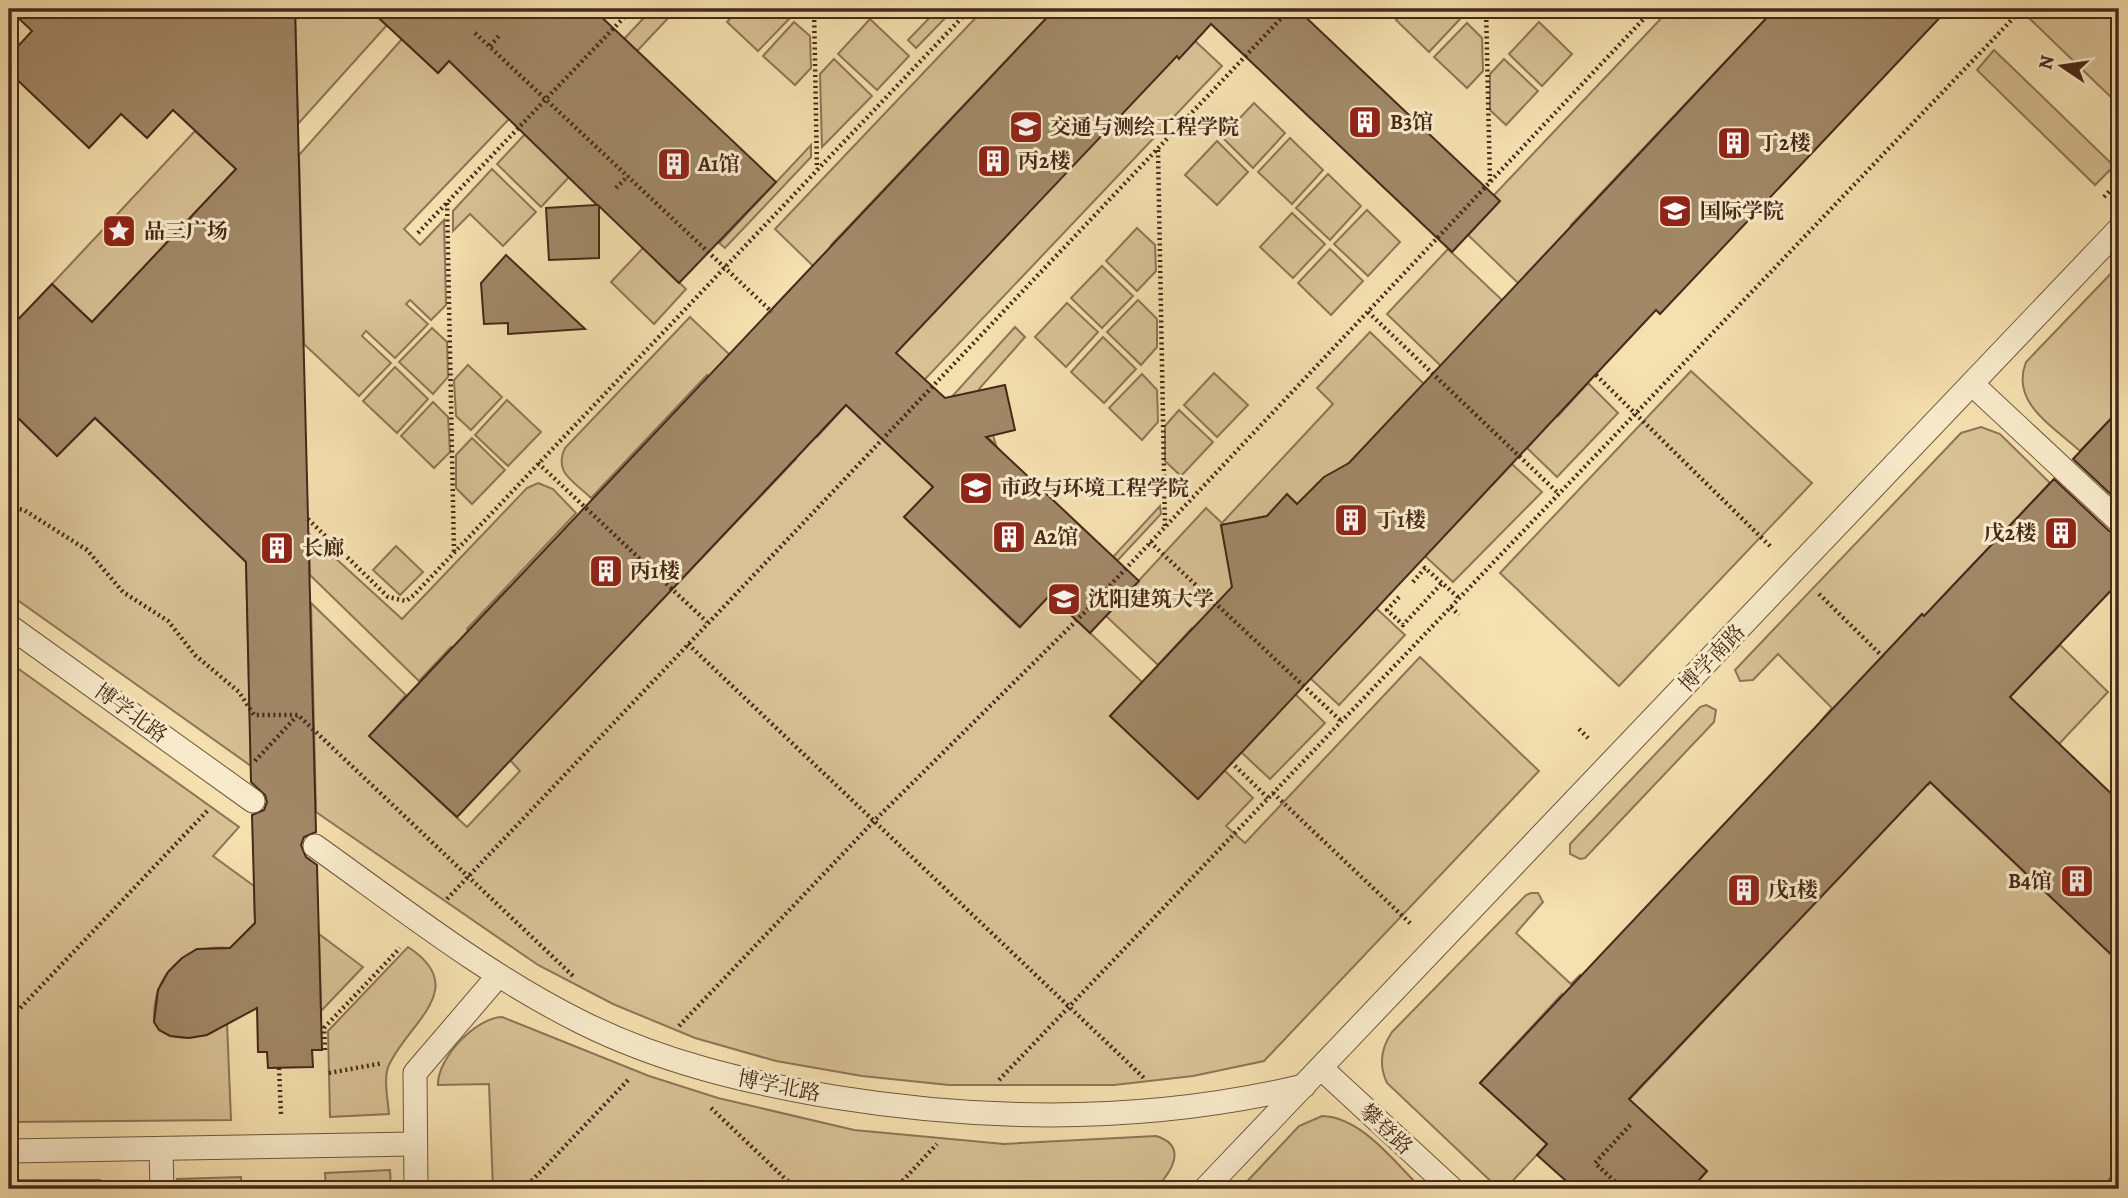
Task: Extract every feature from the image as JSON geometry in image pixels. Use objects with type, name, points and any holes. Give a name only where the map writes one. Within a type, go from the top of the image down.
[{"type":"lane","name":"博学南路","points":[[1304,1086],[2119,229]]},
{"type":"lane","points":[[1972,384],[2119,521]]},
{"type":"lane","name":"博学北路","points":[[9,626],[253,801]]},
{"type":"lane","name":"博学北路","points":[[315,846],[498,976],[581,1022],[695,1069],[792,1090],[904,1108],[1014,1116],[1115,1114],[1251,1098],[1304,1086]]},
{"type":"lane","points":[[415,1189],[415,1073],[498,976]]},
{"type":"lane","name":"攀登路","points":[[1321,1068],[1452,1189]]},
{"type":"lane","points":[[1205,1189],[1304,1086]]},
{"type":"lane","points":[[9,1152],[415,1144]]},
{"type":"lane","points":[[161,1150],[162,1189]]},
{"type":"path","points":[[418,233],[632,9]]},
{"type":"path","points":[[814,9],[817,170]]},
{"type":"path","points":[[309,519],[388,597],[396,601],[406,601],[414,595],[970,9]]},
{"type":"path","points":[[325,1050],[324,1028],[1290,9]]},
{"type":"path","points":[[1486,9],[1490,183]]},
{"type":"path","points":[[524,1189],[874,821],[1083,614],[1653,9]]},
{"type":"path","points":[[894,1189],[2022,9]]},
{"type":"path","points":[[475,33],[772,312]]},
{"type":"path","points":[[490,46],[499,36]]},
{"type":"path","points":[[1158,149],[1165,527]]},
{"type":"path","points":[[616,188],[628,176]]},
{"type":"path","points":[[447,203],[454,552]]},
{"type":"path","points":[[1368,312],[1559,494]]},
{"type":"path","points":[[1596,375],[1883,657]]},
{"type":"path","points":[[538,463],[707,622]]},
{"type":"path","points":[[9,507],[24,510],[87,550],[123,592],[168,621],[176,635],[195,655],[239,692],[254,715],[298,715],[576,979]]},
{"type":"path","points":[[1150,542],[1341,721]]},
{"type":"path","points":[[1413,582],[1425,568],[1459,598]]},
{"type":"path","points":[[1399,597],[1387,610],[1402,625],[1442,583]]},
{"type":"path","points":[[1451,607],[1459,615]]},
{"type":"path","points":[[688,645],[1175,1107]]},
{"type":"path","points":[[9,1020],[298,715]]},
{"type":"path","points":[[1579,729],[1591,740]]},
{"type":"path","points":[[1231,762],[1271,795],[1414,926]]},
{"type":"path","points":[[329,1073],[383,1063]]},
{"type":"path","points":[[701,1099],[796,1189]]},
{"type":"path","points":[[1623,1189],[1595,1163],[1631,1124]]},
{"type":"shaded area","points":[[295,9],[369,9],[387,25],[298,124]]},
{"type":"shaded area","points":[[652,9],[666,9],[672,14],[637,51],[624,39]]},
{"type":"shaded area","points":[[739,9],[781,9],[790,18],[758,51],[727,22]]},
{"type":"shaded area","points":[[938,9],[954,9],[916,48],[908,40]]},
{"type":"shaded area","points":[[984,9],[1055,9],[831,245],[862,276],[843,295],[775,229]]},
{"type":"shaded area","points":[[1407,9],[1452,9],[1461,18],[1429,52],[1396,20]]},
{"type":"shaded area","points":[[1670,9],[1775,9],[1571,225],[1609,262],[1518,283],[1468,235],[1499,201],[1494,195]]},
{"type":"shaded area","points":[[2034,9],[2119,9],[2119,105],[2027,16]]},
{"type":"shaded area","points":[[870,19],[909,56],[877,90],[838,54]]},
{"type":"shaded area","points":[[794,22],[810,36],[811,68],[795,85],[763,56]]},
{"type":"shaded area","points":[[1539,22],[1572,54],[1542,86],[1509,54]]},
{"type":"shaded area","points":[[1467,23],[1482,38],[1483,71],[1467,88],[1434,57]]},
{"type":"shaded area","points":[[1142,24],[1179,58],[1195,41],[1222,66],[892,414],[882,294]]},
{"type":"shaded area","points":[[402,39],[438,73],[466,43],[510,118],[404,229],[420,245],[444,220],[446,305],[431,320],[410,300],[406,304],[428,324],[395,358],[366,331],[362,336],[391,363],[359,396],[304,344],[299,155]]},
{"type":"shaded area","points":[[1994,50],[2114,166],[2095,185],[1977,70]]},
{"type":"shaded area","points":[[834,59],[872,96],[822,147],[820,74]]},
{"type":"shaded area","points":[[1504,59],[1538,91],[1506,125],[1490,110],[1490,74]]},
{"type":"shaded area","points":[[1254,103],[1285,133],[1253,168],[1222,137]]},
{"type":"shaded area","points":[[195,131],[236,169],[92,322],[52,284]]},
{"type":"shaded area","points":[[526,133],[570,176],[541,207],[497,164]]},
{"type":"shaded area","points":[[1290,138],[1323,170],[1292,204],[1258,172]]},
{"type":"shaded area","points":[[1217,141],[1248,172],[1217,205],[1185,175]]},
{"type":"shaded area","points":[[811,145],[811,157],[725,248],[719,243]]},
{"type":"shaded area","points":[[492,169],[536,212],[503,246],[470,214],[453,231],[453,211]]},
{"type":"shaded area","points":[[1328,174],[1361,206],[1330,240],[1296,208]]},
{"type":"shaded area","points":[[1367,210],[1400,242],[1368,276],[1334,244]]},
{"type":"shaded area","points":[[1292,213],[1325,244],[1293,278],[1260,247]]},
{"type":"shaded area","points":[[1137,228],[1155,245],[1156,271],[1137,291],[1106,261]]},
{"type":"shaded area","points":[[643,248],[686,289],[654,324],[611,282]]},
{"type":"shaded area","points":[[1330,249],[1363,281],[1331,315],[1298,283]]},
{"type":"shaded area","points":[[1448,249],[1502,300],[1441,366],[1387,314]]},
{"type":"shaded area","points":[[2119,265],[2119,410],[2080,451],[2047,423],[2029,402],[2023,377],[2026,362]]},
{"type":"shaded area","points":[[1102,266],[1133,296],[1102,328],[1071,298]]},
{"type":"shaded area","points":[[1138,300],[1157,319],[1157,347],[1141,365],[1107,332]]},
{"type":"shaded area","points":[[1067,303],[1098,332],[1066,367],[1035,337]]},
{"type":"shaded area","points":[[690,317],[730,355],[743,409],[707,375],[591,498],[563,470],[562,457],[565,448]]},
{"type":"shaded area","points":[[1015,327],[1025,337],[979,389],[996,445],[948,401]]},
{"type":"shaded area","points":[[432,328],[447,342],[448,377],[433,394],[399,362]]},
{"type":"shaded area","points":[[1370,332],[1424,384],[1349,463],[1317,484],[1305,511],[1287,495],[1267,516],[1221,525],[1226,550],[1271,541],[1224,658],[1192,628],[1158,665],[1106,616],[1206,508],[1222,523],[1333,404],[1317,388]]},
{"type":"shaded area","points":[[1103,337],[1136,369],[1104,403],[1071,372]]},
{"type":"shaded area","points":[[468,365],[502,397],[471,430],[456,416],[454,380]]},
{"type":"shaded area","points":[[395,367],[428,399],[397,433],[363,401]]},
{"type":"shaded area","points":[[1691,371],[1812,483],[1619,686],[1500,573]]},
{"type":"shaded area","points":[[1214,373],[1248,405],[1217,437],[1184,405]]},
{"type":"shaded area","points":[[1142,374],[1157,390],[1158,422],[1142,440],[1109,408]]},
{"type":"shaded area","points":[[1588,383],[1618,413],[1557,477],[1527,448],[1538,436],[1525,384],[1558,416]]},
{"type":"shaded area","points":[[507,400],[541,432],[508,466],[475,435]]},
{"type":"shaded area","points":[[433,402],[448,417],[450,452],[434,468],[401,436]]},
{"type":"shaded area","points":[[781,402],[817,437],[846,405],[933,487],[905,518],[1019,627],[1050,595],[1142,682],[1110,716],[1197,798],[1224,770],[1253,798],[1226,826],[1245,843],[1420,657],[1539,771],[1264,1061],[1193,1076],[1114,1085],[949,1085],[862,1076],[776,1061],[695,1038],[613,1004],[538,965],[316,812],[311,603],[406,695],[370,736],[467,827],[520,771],[510,760],[796,459],[760,425]]},
{"type":"shaded area","points":[[9,409],[57,456],[95,418],[246,562],[251,766],[9,594]]},
{"type":"shaded area","points":[[1179,410],[1213,442],[1181,476],[1165,461],[1165,426]]},
{"type":"shaded area","points":[[1981,427],[2000,434],[2050,483],[1941,598],[1957,646],[1922,614],[1840,703],[1855,756],[1820,722],[1832,708],[1778,654],[1753,680],[1740,681],[1735,670],[1961,433]]},
{"type":"shaded area","points":[[472,438],[505,470],[472,504],[456,488],[456,455]]},
{"type":"shaded area","points":[[1512,464],[1542,492],[1453,582],[1425,556]]},
{"type":"shaded area","points":[[538,483],[553,489],[576,513],[467,629],[503,663],[487,680],[451,647],[419,681],[310,575],[309,534],[402,619],[527,488]]},
{"type":"shaded area","points":[[1160,506],[1161,514],[1117,561],[1113,557]]},
{"type":"shaded area","points":[[396,546],[423,572],[400,595],[373,570]]},
{"type":"shaded area","points":[[1376,608],[1405,635],[1339,705],[1310,678]]},
{"type":"shaded area","points":[[2060,645],[2108,692],[2059,744],[2022,708],[1988,744],[1992,647],[2026,680]]},
{"type":"shaded area","points":[[1260,660],[1325,723],[1270,779],[1241,752]]},
{"type":"shaded area","points":[[9,662],[239,827],[213,856],[254,886],[255,923],[230,948],[198,951],[174,965],[159,990],[154,1022],[162,1030],[179,1038],[199,1036],[227,1023],[231,1120],[9,1122]]},
{"type":"shaded area","points":[[1706,705],[1716,710],[1714,722],[1585,858],[1580,859],[1570,854],[1570,844],[1700,707]]},
{"type":"shaded area","points":[[1890,750],[1928,785],[1959,751],[1942,794],[2119,962],[2119,1169],[2100,1189],[1691,1189],[1707,1171],[1629,1100],[1907,806]]},
{"type":"shaded area","points":[[1538,893],[1543,902],[1516,933],[1571,984],[1580,975],[1615,1008],[1598,1027],[1562,994],[1480,1083],[1547,1144],[1505,1189],[1499,1189],[1387,1083],[1382,1069],[1382,1056],[1392,1032],[1526,895]]},
{"type":"shaded area","points":[[319,934],[363,967],[321,1011]]},
{"type":"shaded area","points":[[408,947],[426,962],[434,977],[435,991],[430,1005],[398,1049],[387,1070],[389,1114],[330,1117],[328,1031]]},
{"type":"shaded area","points":[[502,1017],[649,1076],[718,1098],[854,1130],[1004,1144],[1156,1136],[1172,1146],[1174,1160],[1167,1175],[1155,1189],[493,1189],[489,1084],[438,1085],[444,1064],[460,1042],[480,1024]]},
{"type":"shaded area","points":[[1322,1116],[1337,1118],[1364,1133],[1422,1189],[1240,1189],[1299,1126]]},
{"type":"shaded area","points":[[390,1170],[391,1189],[326,1189],[325,1173]]},
{"type":"shaded area","points":[[241,1177],[241,1189],[178,1189],[177,1179]]},
{"type":"shaded area","points":[[9,1180],[100,1180],[100,1189],[9,1189]]},
{"type":"building","points":[[9,9],[295,9],[316,832],[304,837],[301,845],[306,857],[317,865],[322,1050],[312,1050],[313,1067],[268,1068],[267,1052],[258,1052],[257,1008],[207,1035],[189,1038],[170,1036],[159,1030],[154,1022],[158,990],[168,972],[182,958],[197,949],[230,948],[255,923],[252,815],[264,810],[267,802],[265,795],[251,782],[246,562],[95,418],[57,456],[9,409],[9,329],[52,284],[92,322],[236,169],[173,110],[147,138],[121,114],[89,148],[9,72],[9,56],[32,31]]},
{"type":"building","name":"A1馆","points":[[369,9],[593,9],[776,182],[679,283],[599,206],[599,258],[549,260],[546,208],[597,205],[449,61],[438,73]]},
{"type":"building","points":[[1055,9],[1297,9],[1500,201],[1452,252],[1211,24],[1179,59],[1177,56],[896,353],[945,398],[1005,385],[1015,430],[986,437],[1139,581],[1090,633],[1050,595],[1020,627],[904,517],[933,487],[846,405],[457,817],[369,736]]},
{"type":"building","points":[[1775,9],[1948,9],[1660,314],[1656,310],[1198,799],[1110,716],[1232,587],[1221,525],[1267,516],[1287,494],[1297,504],[1324,477],[1349,463]]},
{"type":"building","points":[[506,255],[585,329],[508,334],[508,323],[484,324],[481,283]]},
{"type":"building","points":[[2119,410],[2119,502],[2073,459]]},
{"type":"building","points":[[2054,479],[2109,531],[2119,535],[2119,582],[2010,697],[2119,801],[2119,962],[1930,782],[1629,1099],[1707,1171],[1691,1189],[1575,1189],[1537,1155],[1547,1144],[1480,1083],[1922,614],[1924,616]]},
{"type":"place","name":"B3馆","points":[[1365,122]]},
{"type":"place","name":"交通与测绘工程学院","points":[[1026,127]]},
{"type":"place","name":"丁2楼","points":[[1734,143]]},
{"type":"place","name":"丙2楼","points":[[994,161]]},
{"type":"place","name":"A1馆","points":[[674,164]]},
{"type":"place","name":"国际学院","points":[[1675,211]]},
{"type":"place","name":"品三广场","points":[[119,231]]},
{"type":"place","name":"市政与环境工程学院","points":[[976,488]]},
{"type":"place","name":"丁1楼","points":[[1351,520]]},
{"type":"place","name":"戊2楼","points":[[2061,533]]},
{"type":"place","name":"A2馆","points":[[1009,537]]},
{"type":"place","name":"长廊","points":[[277,548]]},
{"type":"place","name":"丙1楼","points":[[606,571]]},
{"type":"place","name":"沈阳建筑大学","points":[[1064,599]]},
{"type":"place","name":"B4馆","points":[[2077,881]]},
{"type":"place","name":"戊1楼","points":[[1744,890]]}]
